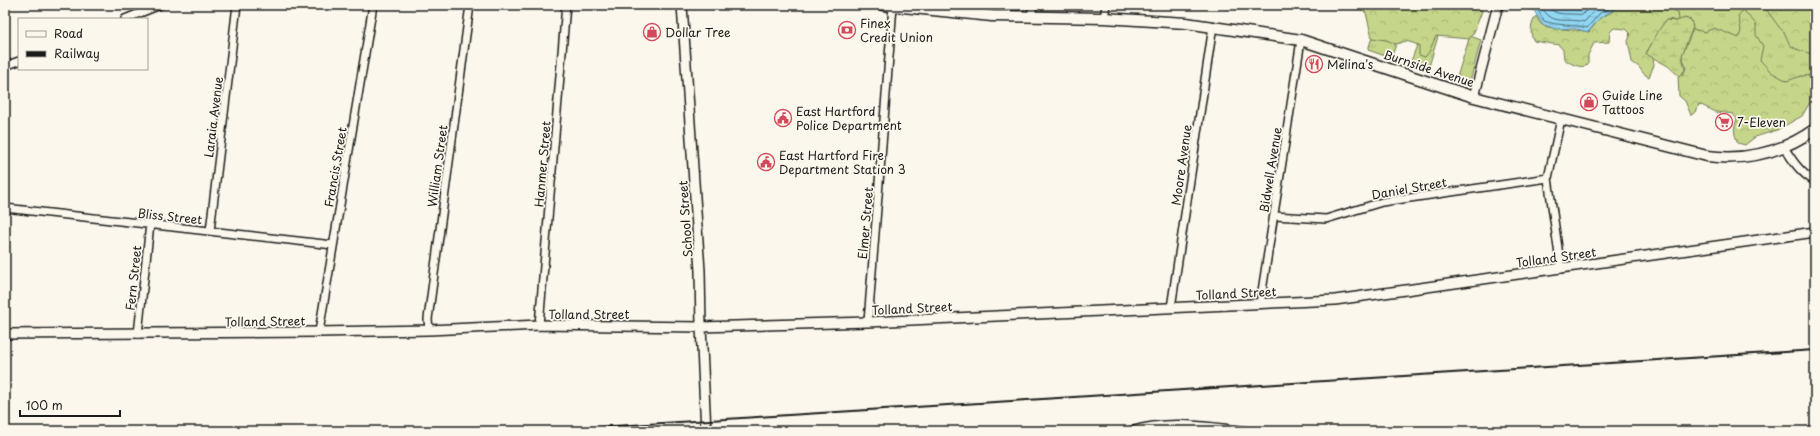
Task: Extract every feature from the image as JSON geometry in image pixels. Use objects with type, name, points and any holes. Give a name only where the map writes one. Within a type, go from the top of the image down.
[{"type":"main road","name":"School Street","points":[[682,5],[700,271],[706,431]]},
{"type":"main road","points":[[1474,97],[1498,5]]},
{"type":"main road","name":"Burnside Avenue","points":[[888,6],[975,15],[1104,18],[1213,26],[1301,40],[1474,97],[1694,153],[1720,158],[1741,157],[1765,153],[1784,146],[1815,129]]},
{"type":"main road","name":"Tolland Street","points":[[5,334],[319,332],[539,326],[701,327],[868,322],[1335,300],[1815,232]]},
{"type":"street","points":[[128,18],[160,5]]},
{"type":"street","name":"Laraia Avenue","points":[[210,231],[237,5]]},
{"type":"street","name":"Francis Street","points":[[319,332],[373,5]]},
{"type":"street","name":"William Street","points":[[429,330],[428,319],[470,5]]},
{"type":"street","name":"Hanmer Street","points":[[539,326],[566,5]]},
{"type":"street","points":[[1031,17],[1033,5]]},
{"type":"street","points":[[1104,18],[1106,5]]},
{"type":"street","name":"Elmer Street","points":[[868,322],[888,6]]},
{"type":"street","name":"Moore Avenue","points":[[1172,308],[1213,26]]},
{"type":"street","name":"Bidwell Avenue","points":[[1260,304],[1301,40]]},
{"type":"street","points":[[5,66],[18,61]]},
{"type":"street","points":[[1561,119],[1548,178],[1561,269]]},
{"type":"street","points":[[1784,146],[1797,166],[1815,182]]},
{"type":"street","name":"Daniel Street","points":[[1274,216],[1326,219],[1382,202],[1548,178]]},
{"type":"street","name":"Bliss Street","points":[[5,208],[333,245]]},
{"type":"street","name":"Fern Street","points":[[138,334],[150,224]]},
{"type":"street","points":[[1132,431],[1175,424],[1245,431]]},
{"type":"green space","points":[[1357,5],[1470,5],[1478,6],[1482,11],[1474,32],[1469,39],[1436,36],[1429,52],[1425,57],[1419,55],[1419,45],[1406,41],[1396,44],[1386,40],[1372,38],[1366,13]]},
{"type":"green space","points":[[1382,5],[1411,5],[1391,58],[1368,50]]},
{"type":"green space","points":[[1614,5],[1661,5],[1678,12],[1679,20],[1676,21],[1669,19],[1666,21],[1646,53],[1653,58],[1654,65],[1649,77],[1632,62],[1628,41],[1631,34],[1626,29],[1614,28],[1610,32],[1609,42],[1594,43],[1588,55],[1588,65],[1585,66],[1573,64],[1564,59],[1563,50],[1559,45],[1534,41],[1532,38],[1531,28],[1536,16],[1540,23],[1545,26],[1589,32],[1600,18],[1612,12]]},
{"type":"green space","points":[[1631,5],[1795,5],[1815,9],[1815,87],[1787,81],[1678,42],[1676,48],[1629,36],[1636,7]]},
{"type":"green space","points":[[1763,5],[1815,5],[1815,55],[1796,49],[1790,45],[1784,32]]},
{"type":"green space","points":[[1743,10],[1756,24],[1756,35],[1763,46],[1760,60],[1771,72],[1787,81],[1801,76],[1815,75],[1815,94],[1802,116],[1777,130],[1755,137],[1745,145],[1738,143],[1735,134],[1737,119],[1733,114],[1716,112],[1699,104],[1696,112],[1691,115],[1685,101],[1679,96],[1678,76],[1684,73],[1686,68],[1682,55],[1693,29],[1705,32],[1714,28],[1739,38],[1741,30],[1738,16]]},
{"type":"green space","points":[[1685,18],[1691,20],[1693,27],[1682,55],[1685,70],[1679,76],[1668,66],[1646,54],[1666,20],[1676,21]]},
{"type":"green space","points":[[1426,21],[1441,26],[1428,70],[1410,64]]},
{"type":"green space","points":[[1470,36],[1481,40],[1471,78],[1466,83],[1456,80]]},
{"type":"water","points":[[1531,5],[1614,5],[1616,8],[1600,18],[1588,32],[1573,28],[1556,29],[1542,24]]},
{"type":"railway","points":[[537,431],[1815,350]]},
{"type":"place","name":"Finex Credit Union","points":[[847,30]]},
{"type":"place","name":"Dollar Tree","points":[[652,32]]},
{"type":"place","name":"Melina's","points":[[1314,64]]},
{"type":"place","name":"Guide Line Tattoos","points":[[1589,102]]},
{"type":"place","name":"East Hartford Police Department","points":[[783,118]]},
{"type":"place","name":"7-Eleven","points":[[1724,122]]},
{"type":"place","name":"East Hartford Fire Department Station 3","points":[[766,162]]}]
